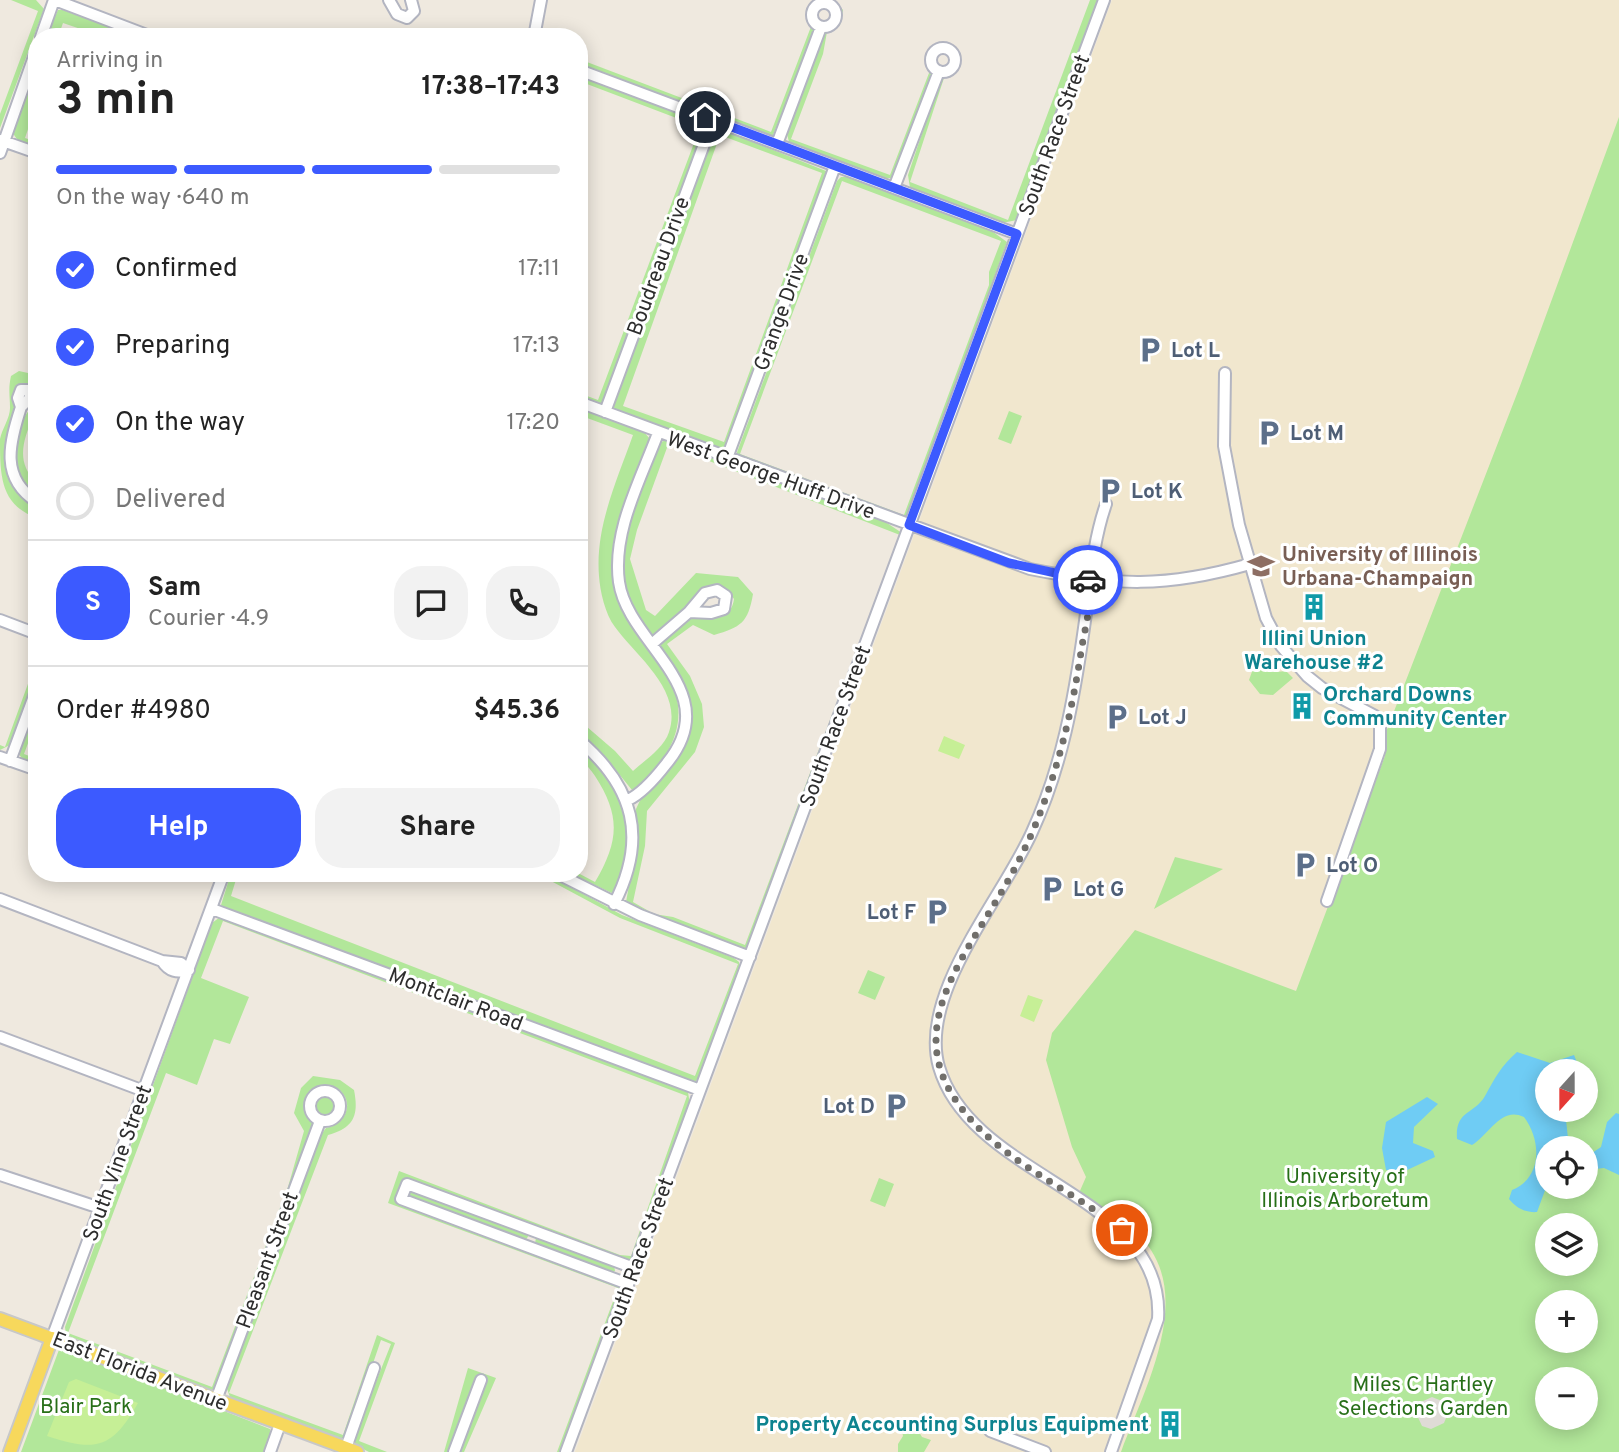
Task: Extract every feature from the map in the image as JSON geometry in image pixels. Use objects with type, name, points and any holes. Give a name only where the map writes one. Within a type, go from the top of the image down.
[{"type":"main road","name":"East Florida Avenue","points":[[0,1318],[351,1450]]},
{"type":"main road","name":"South Vine Street","points":[[10,1452],[52,1338]]},
{"type":"street","points":[[44,28],[55,0],[128,28]]},
{"type":"street","points":[[389,0],[397,14],[407,18],[414,11],[411,0]]},
{"type":"street","points":[[536,28],[541,0]]},
{"type":"street","name":"South Race Street","points":[[566,1452],[1104,0]]},
{"type":"street","points":[[777,144],[821,27]]},
{"type":"street","points":[[894,188],[939,71]]},
{"type":"street","points":[[0,152],[28,72]]},
{"type":"street","points":[[588,73],[1017,234]]},
{"type":"street","name":"Boudreau Drive","points":[[605,412],[713,120]]},
{"type":"street","points":[[2,140],[28,150]]},
{"type":"street","name":"Grange Drive","points":[[727,458],[835,166]]},
{"type":"street","points":[[1225,373],[1224,446],[1238,525],[1266,618],[1296,665],[1322,688],[1375,716],[1382,739],[1376,764],[1326,901]]},
{"type":"street","name":"West George Huff Drive","points":[[588,405],[1009,563],[1090,580],[1140,584],[1168,582],[1250,564]]},
{"type":"street","points":[[20,407],[9,449],[10,470],[22,491],[28,495]]},
{"type":"street","points":[[628,800],[638,794],[676,752],[683,731],[683,704],[678,686],[653,643],[628,611],[618,567],[621,534],[658,433]]},
{"type":"street","points":[[1106,504],[1090,580],[1074,698],[1055,774],[1017,864],[944,992],[935,1041],[945,1082],[971,1119],[1027,1167],[1122,1230],[1148,1266],[1157,1296],[1158,1319],[1111,1452]]},
{"type":"street","points":[[653,643],[689,612]]},
{"type":"street","points":[[0,620],[28,631]]},
{"type":"street","points":[[28,708],[5,759],[28,768]]},
{"type":"street","points":[[588,749],[603,764],[628,800],[630,856],[624,881],[614,904]]},
{"type":"street","name":"South Vine Street","points":[[52,1338],[221,882]]},
{"type":"street","points":[[573,882],[614,904],[750,957]]},
{"type":"street","points":[[0,899],[162,961],[166,968],[177,972],[189,970]]},
{"type":"street","name":"Montclair Road","points":[[212,909],[700,1090]]},
{"type":"street","points":[[0,1037],[144,1091]]},
{"type":"street","name":"Pleasant Street","points":[[216,1400],[320,1121]]},
{"type":"street","points":[[0,1175],[100,1208]]},
{"type":"street","points":[[628,1284],[401,1199],[407,1184],[634,1268]]},
{"type":"street","points":[[528,1246],[534,1231]]},
{"type":"street","points":[[351,1450],[374,1368]]},
{"type":"street","points":[[454,1452],[481,1380]]},
{"type":"street","points":[[270,1452],[280,1424]]},
{"type":"street","points":[[990,1431],[1045,1452]]},
{"type":"shaded area","name":"University of Illinois Urbana-Champaign","points":[[1112,0],[1619,0],[1619,1452],[575,1452]]},
{"type":"shaded area","points":[[1432,1397],[1442,1401],[1448,1413],[1444,1423],[1431,1429],[1422,1426],[1416,1413],[1419,1403]]},
{"type":"green space","points":[[11,0],[36,0],[44,9],[37,28],[32,28],[38,11]]},
{"type":"green space","points":[[818,0],[835,1],[843,10],[840,25],[827,32],[823,54],[791,139],[890,175],[929,73],[929,58],[935,45],[944,43],[951,45],[957,49],[960,54],[961,60],[953,73],[944,78],[910,182],[1008,220],[1090,0],[1098,0],[1017,220],[1002,223],[910,188],[908,175],[940,80],[956,68],[960,61],[960,55],[950,45],[934,50],[931,61],[934,72],[892,178],[881,178],[789,142],[787,134],[823,32],[839,21],[838,7],[832,3],[825,2],[813,9],[815,32],[773,135],[767,136],[588,67],[588,62],[771,132],[812,24],[810,11]]},
{"type":"green space","points":[[58,10],[63,10],[111,28],[78,28],[63,23],[61,28],[49,28]]},
{"type":"green space","points":[[28,38],[28,52],[0,128],[0,114]]},
{"type":"green space","points":[[588,79],[699,121],[705,127],[604,402],[598,404],[588,401],[588,396],[598,400],[700,127],[588,84]]},
{"type":"green space","points":[[28,86],[28,129],[25,138],[28,139],[28,146],[19,142],[12,132]]},
{"type":"green space","name":"University of Illinois Arboretum","points":[[1619,117],[1619,1452],[1121,1452],[1143,1398],[1162,1338],[1165,1308],[1163,1280],[1153,1253],[1133,1230],[1079,1193],[1086,1177],[1072,1147],[1046,1060],[1052,1033],[1135,930],[1296,991],[1385,756],[1386,732],[1520,386]]},
{"type":"green space","points":[[719,131],[726,131],[826,171],[826,181],[726,448],[721,451],[615,411],[613,407],[713,136]],"holes":[[[720,135],[822,173],[724,442],[623,406]]]},
{"type":"green space","points":[[841,177],[851,177],[989,229],[1007,242],[908,514],[904,517],[736,455],[837,181]],"holes":[[[842,181],[1001,241],[989,272],[989,285],[904,515],[740,454]]]},
{"type":"green space","points":[[19,371],[28,373],[28,383],[18,389],[18,409],[6,449],[6,462],[28,493],[28,514],[9,497],[2,476],[0,439],[10,412],[11,376]]},
{"type":"green space","points":[[588,409],[642,430],[651,440],[619,522],[613,556],[614,573],[672,679],[678,716],[675,736],[662,761],[647,781],[632,790],[610,763],[588,744],[588,728],[633,771],[667,738],[672,717],[664,688],[611,622],[600,582],[600,540],[604,522],[633,435],[588,418]]},
{"type":"green space","points":[[1009,411],[1022,416],[1011,444],[998,439]]},
{"type":"green space","points":[[28,412],[28,431],[23,456],[28,471],[28,491],[14,465],[17,434]]},
{"type":"green space","points":[[666,440],[884,521],[902,533],[748,948],[739,948],[656,914],[673,917],[745,945],[900,535],[668,445],[637,530],[630,559],[646,610],[655,616],[696,573],[738,577],[753,594],[746,618],[737,626],[714,635],[693,625],[667,644],[690,676],[702,704],[704,727],[695,752],[647,811],[645,846],[633,902],[650,912],[626,902],[635,853],[636,809],[643,794],[674,762],[689,733],[685,690],[660,644],[689,618],[716,616],[728,612],[734,599],[721,587],[690,605],[652,636],[635,617],[626,595],[624,547],[638,497],[659,443]]},
{"type":"green space","points":[[1260,664],[1277,672],[1286,671],[1293,678],[1273,695],[1260,694],[1249,680],[1254,666]]},
{"type":"green space","points":[[28,684],[28,701],[10,745],[0,750],[0,745],[5,747]]},
{"type":"green space","points":[[28,728],[28,743],[24,754],[28,756],[28,762],[19,754]]},
{"type":"green space","points":[[944,736],[965,745],[959,759],[938,751]]},
{"type":"green space","points":[[588,752],[618,795],[627,826],[628,859],[614,894],[588,882],[588,878],[595,882],[603,867],[609,854],[614,829],[609,804],[588,766]]},
{"type":"green space","points":[[1175,857],[1223,869],[1154,909]]},
{"type":"green space","points":[[228,882],[235,882],[231,896],[695,1076],[738,964],[620,918],[553,882],[562,882],[622,915],[734,958],[739,962],[740,971],[695,1082],[231,911],[221,905]]},
{"type":"green space","points":[[220,917],[688,1092],[690,1105],[633,1259],[629,1261],[404,1179],[396,1200],[621,1284],[562,1452],[557,1452],[618,1288],[388,1203],[399,1171],[620,1255],[631,1256],[687,1096],[223,921],[201,978],[249,997],[230,1044],[214,1039],[197,1085],[166,1073],[68,1333],[212,1387],[288,1187],[304,1131],[294,1113],[301,1088],[313,1076],[340,1080],[354,1090],[356,1107],[353,1119],[344,1129],[328,1135],[229,1393],[343,1435],[377,1335],[395,1343],[359,1441],[387,1452],[369,1452],[355,1445],[353,1440],[391,1344],[381,1340],[346,1442],[231,1400],[226,1386],[320,1136],[326,1128],[340,1121],[347,1109],[345,1097],[333,1086],[316,1088],[306,1102],[313,1127],[217,1390],[213,1392],[66,1335],[65,1327],[212,923]]},
{"type":"green space","points":[[868,970],[885,977],[875,1000],[858,993]]},
{"type":"green space","points":[[1028,995],[1043,1000],[1034,1022],[1020,1016]]},
{"type":"green space","points":[[322,1096],[330,1096],[337,1103],[337,1111],[330,1118],[322,1118],[315,1111],[315,1103]]},
{"type":"green space","points":[[879,1178],[894,1184],[885,1207],[870,1201]]},
{"type":"green space","points":[[408,1190],[529,1235],[525,1241],[408,1197]]},
{"type":"green space","points":[[536,1237],[614,1265],[615,1271],[611,1273],[535,1244]]},
{"type":"green space","name":"Blair Park","points":[[60,1347],[270,1429],[271,1435],[265,1452],[21,1452]]},
{"type":"green space","points":[[468,1368],[496,1378],[464,1452],[460,1452],[483,1387],[451,1452],[444,1452]]},
{"type":"green space","points":[[76,1379],[138,1403],[120,1430],[101,1443],[78,1444],[47,1436],[69,1382]]},
{"type":"green space","points":[[906,1421],[914,1423],[922,1437],[931,1440],[924,1452],[898,1452],[898,1444],[903,1436],[901,1426]]},
{"type":"water","points":[[1517,1052],[1538,1059],[1535,1059],[1535,1122],[1566,1122],[1568,1136],[1535,1136],[1535,1142],[1524,1117],[1509,1115],[1472,1145],[1457,1139],[1462,1118],[1481,1102],[1502,1067]]},
{"type":"water","points":[[1427,1097],[1438,1104],[1414,1127],[1413,1143],[1433,1151],[1435,1157],[1405,1171],[1386,1170],[1382,1148],[1386,1122]]},
{"type":"water","points":[[1616,1113],[1619,1114],[1619,1175],[1604,1168],[1598,1169],[1598,1149],[1601,1147],[1607,1122]]},
{"type":"water","points":[[1535,1163],[1535,1199],[1542,1199],[1537,1212],[1529,1212],[1509,1199],[1512,1190],[1529,1177]]},
{"type":"way so far","points":[[1088,580],[1089,593],[1074,698],[1060,758],[1037,822],[1017,864],[950,978],[939,1006],[935,1041],[937,1059],[945,1082],[971,1119],[1027,1167],[1122,1230]]},
{"type":"place","name":"Lot L","points":[[1150,350]]},
{"type":"place","name":"Lot M","points":[[1269,433]]},
{"type":"place","name":"Lot K","points":[[1110,491]]},
{"type":"place","name":"University of Illinois Urbana-Champaign","points":[[1261,566]]},
{"type":"place","name":"Illini Union Warehouse #2","points":[[1314,607]]},
{"type":"place","name":"Orchard Downs Community Center","points":[[1302,706]]},
{"type":"place","name":"Lot J","points":[[1117,717]]},
{"type":"place","name":"Lot O","points":[[1305,865]]},
{"type":"place","name":"Lot G","points":[[1052,889]]},
{"type":"place","name":"Lot F","points":[[937,912]]},
{"type":"place","name":"Lot D","points":[[896,1106]]},
{"type":"place","name":"Property Accounting Surplus Equipment","points":[[1170,1424]]},
{"type":"route","points":[[705,117],[1017,234],[909,525],[1009,563],[1088,580]]},
{"type":"park label","name":"Miles C Hartley Selections Garden","points":[[1423,1396]]}]
